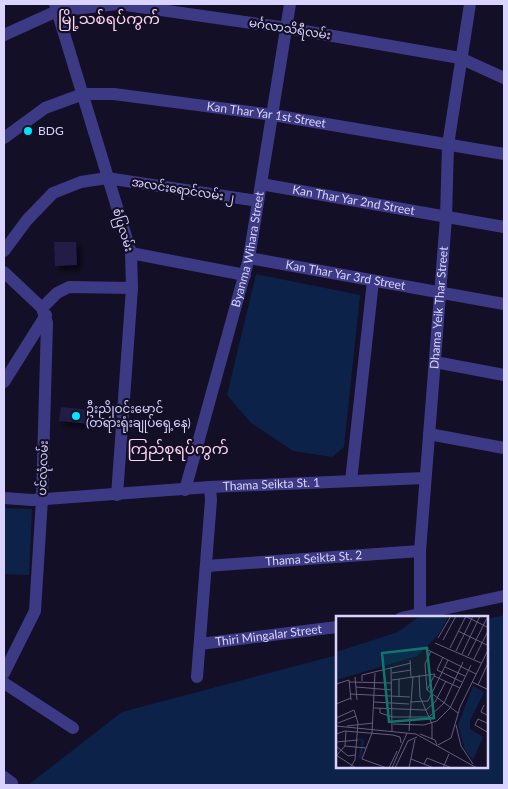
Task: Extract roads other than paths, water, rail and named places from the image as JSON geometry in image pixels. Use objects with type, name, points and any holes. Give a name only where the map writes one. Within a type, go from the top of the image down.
[{"type":"street","name":"မင်္ဂလာသိရီလမ်း","points":[[4,35],[56,7],[118,4],[287,28],[460,58],[504,78]]},
{"type":"street","name":"Byanma Wihara Street","points":[[185,490],[249,258],[290,4]]},
{"type":"street","name":"Dhama Yeik Thar Street","points":[[420,615],[420,551],[441,293],[448,145],[460,58],[470,4]]},
{"type":"street","name":"စံပြလမ်း","points":[[56,7],[131,253],[132,288],[117,495]]},
{"type":"street","name":"Kan Thar Yar 1st Street","points":[[83,94],[114,94],[273,115],[504,154]]},
{"type":"street","points":[[4,138],[11,130],[46,108],[83,94]]},
{"type":"street","name":"အလင်းရောင်လမ်း ၂","points":[[4,251],[28,220],[53,193],[81,182],[107,178],[258,201]]},
{"type":"street","name":"Kan Thar Yar 2nd Street","points":[[261,184],[504,227]]},
{"type":"street","points":[[131,253],[244,275]]},
{"type":"street","name":"Kan Thar Yar 3rd Street","points":[[249,258],[504,304]]},
{"type":"street","points":[[4,272],[44,311]]},
{"type":"street","points":[[351,481],[372,281]]},
{"type":"street","points":[[4,382],[44,311],[57,293],[70,287],[132,288]]},
{"type":"street","name":"ပင်လုံလမ်း","points":[[4,673],[35,611],[42,499],[44,311]]},
{"type":"street","points":[[435,362],[504,375]]},
{"type":"street","points":[[429,434],[504,448]]},
{"type":"street","name":"Thama Seikta St. 1","points":[[4,498],[42,499],[210,487],[425,478]]},
{"type":"street","points":[[197,677],[212,500],[210,487]]},
{"type":"street","name":"Thama Seikta St. 2","points":[[206,566],[420,551]]},
{"type":"street","points":[[414,616],[504,596]]},
{"type":"street","name":"Thiri Mingalar Street","points":[[200,644],[336,627]]},
{"type":"street","points":[[4,683],[73,728]]},
{"type":"water","points":[[256,274],[360,295],[344,447],[332,457],[293,451],[251,423],[227,395]]},
{"type":"water","points":[[4,508],[32,509],[29,575],[4,574]]},
{"type":"water","points":[[504,615],[504,785],[28,785],[122,712],[336,655],[336,769],[488,769],[488,619]]},
{"type":"place","name":"BDG","points":[[28,131]]},
{"type":"place","name":"ဦးညိုဝင်းမောင် (တရားရုံးချုပ်ရှေ့နေ)","points":[[76,416]]},
{"type":"district","name":"မြို့သစ်ရပ်ကွက်","points":[[109,19]]},
{"type":"district","name":"ကြည်စုရပ်ကွက်","points":[[178,449]]}]
